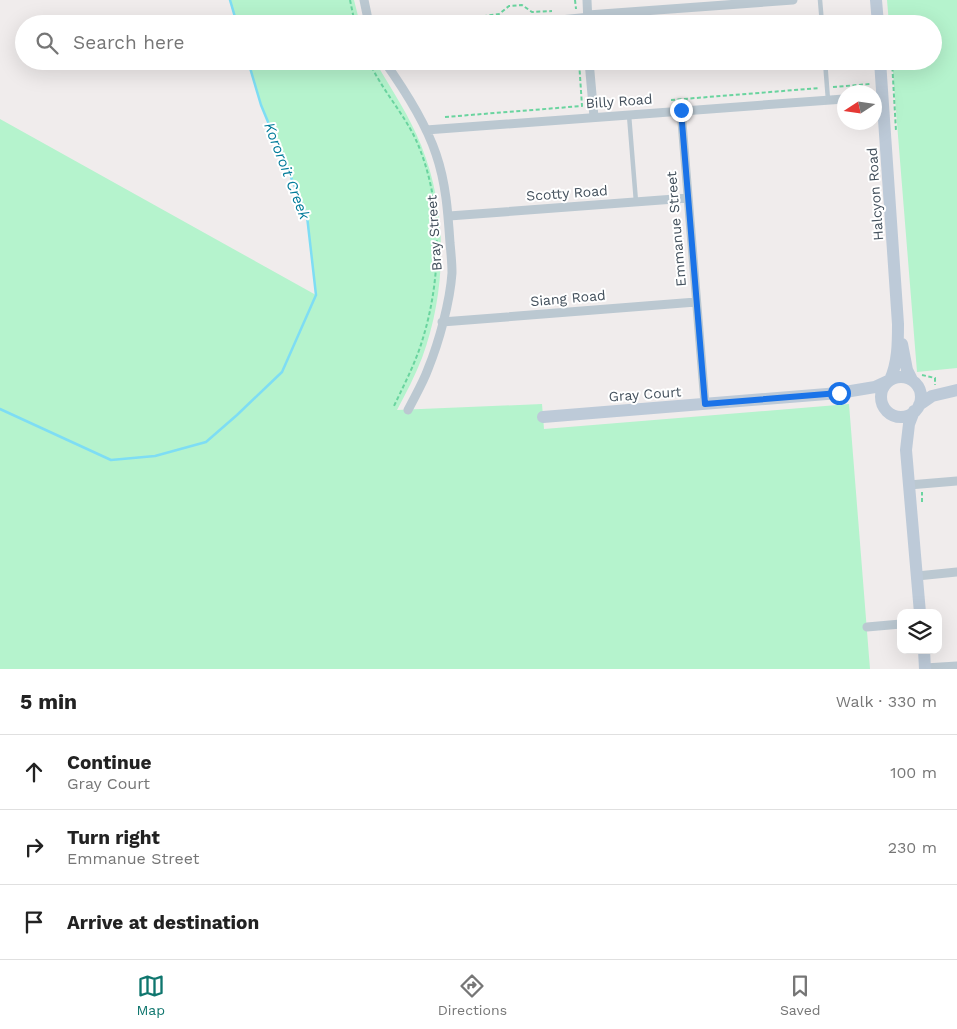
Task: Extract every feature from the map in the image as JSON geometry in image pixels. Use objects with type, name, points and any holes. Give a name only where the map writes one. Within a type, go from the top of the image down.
[{"type":"street","points":[[364,0],[368,15]]},
{"type":"street","points":[[587,0],[588,15]]},
{"type":"street","points":[[631,15],[793,0]]},
{"type":"street","points":[[876,0],[877,15]]},
{"type":"street","name":"Bray Street","points":[[390,70],[426,130],[436,153],[443,179],[448,216],[452,274],[442,322],[428,370],[408,410]]},
{"type":"street","points":[[591,70],[594,117]]},
{"type":"street","name":"Halcyon Road","points":[[879,85],[880,70]]},
{"type":"street","name":"Billy Road","points":[[426,130],[837,99]]},
{"type":"street","name":"Emmanue Street","points":[[681,110],[705,404]]},
{"type":"street","name":"Halcyon Road","points":[[882,130],[898,324]]},
{"type":"street","name":"Scotty Road","points":[[448,216],[688,198]]},
{"type":"street","name":"Siang Road","points":[[442,322],[696,302]]},
{"type":"street","points":[[898,324],[895,365],[889,381],[881,392],[883,405],[897,423],[906,450]]},
{"type":"street","points":[[898,324],[904,356],[921,397],[909,424],[906,450],[920,609]]},
{"type":"street","points":[[839,393],[875,387],[900,377],[914,382],[957,389]]},
{"type":"street","points":[[839,393],[854,394],[875,400],[898,417],[905,416],[932,396],[957,389]]},
{"type":"street","name":"Gray Court","points":[[543,417],[839,393]]},
{"type":"street","points":[[909,485],[957,481]]},
{"type":"street","points":[[917,576],[957,572]]},
{"type":"street","points":[[867,627],[897,624]]},
{"type":"street","points":[[924,654],[925,668],[957,666]]},
{"type":"lane","points":[[820,0],[821,15]]},
{"type":"lane","points":[[826,70],[828,100]]},
{"type":"lane","points":[[629,114],[636,202]]},
{"type":"path","points":[[350,0],[353,15]]},
{"type":"path","points":[[492,15],[499,14],[509,6],[522,5],[532,12],[558,11]]},
{"type":"path","points":[[374,70],[404,117],[416,140],[433,196],[436,235],[431,307],[412,369],[393,408]]},
{"type":"path","points":[[445,117],[582,106],[580,70]]},
{"type":"path","points":[[671,100],[870,84]]},
{"type":"green space","points":[[230,0],[354,0],[358,15],[234,15]]},
{"type":"green space","points":[[887,0],[957,0],[957,368],[917,372],[893,70],[942,70],[942,15],[888,15]]},
{"type":"green space","points":[[251,70],[380,70],[421,145],[430,171],[440,224],[440,278],[430,332],[422,358],[397,410],[542,404],[544,429],[849,404],[870,669],[0,669],[0,119],[316,295],[307,216],[261,105]]},
{"type":"waterway","name":"Kororoit Creek","points":[[230,0],[234,15]]},
{"type":"waterway","name":"Kororoit Creek","points":[[0,409],[111,460],[155,456],[206,442],[282,372],[316,295],[307,216],[261,105],[251,70]]},
{"type":"route","points":[[681,110],[705,404],[839,393]]}]
